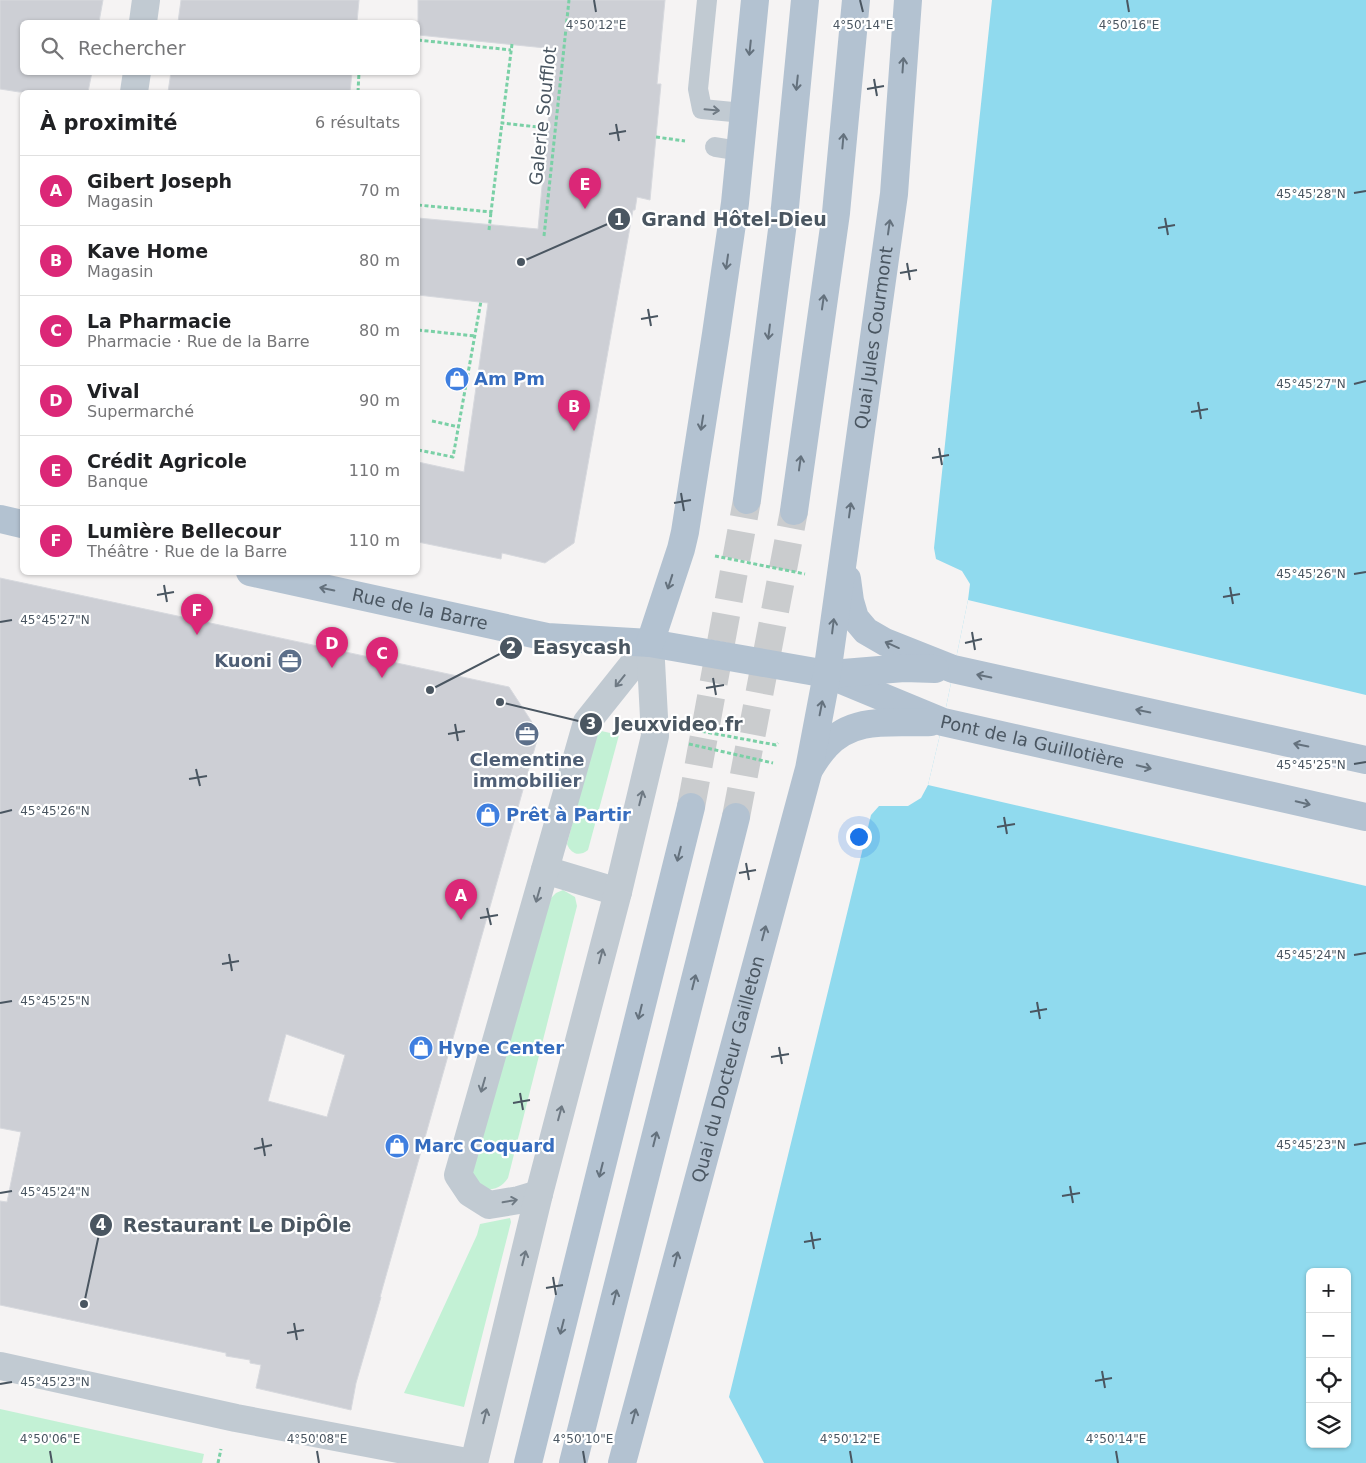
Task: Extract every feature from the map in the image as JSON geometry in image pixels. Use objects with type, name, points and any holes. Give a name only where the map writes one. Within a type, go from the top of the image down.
[{"type":"main road","points":[[650,643],[685,532],[735,204],[727,149],[744,113],[755,0]]},
{"type":"main road","points":[[747,500],[784,207],[805,0]]},
{"type":"main road","points":[[794,511],[836,213],[856,0]]},
{"type":"main road","name":"Quai Jules Courmont","points":[[827,674],[894,194],[908,0]]},
{"type":"main road","points":[[0,519],[20,524]]},
{"type":"main road","points":[[844,558],[850,601],[855,618],[866,631],[885,642],[953,669],[1366,760]]},
{"type":"main road","name":"Rue de la Barre","points":[[264,575],[547,637],[650,643],[827,674]]},
{"type":"main road","points":[[827,674],[904,668],[953,669]]},
{"type":"main road","name":"Pont de la Guillotière","points":[[827,674],[943,722],[1366,817]]},
{"type":"main road","name":"Quai du Docteur Gailleton","points":[[622,1463],[809,769],[827,674]]},
{"type":"main road","points":[[809,769],[825,746],[840,734],[853,727],[869,723],[943,722]]},
{"type":"main road","points":[[528,1463],[691,807]]},
{"type":"main road","points":[[573,1463],[736,817]]},
{"type":"street","points":[[143,20],[146,0]]},
{"type":"street","points":[[134,90],[136,75]]},
{"type":"street","points":[[539,1194],[519,1200],[489,1205],[470,1193],[458,1175],[587,722],[650,643]]},
{"type":"street","points":[[0,1366],[236,1418],[473,1463],[539,1194],[618,892],[655,736],[650,643]]},
{"type":"street","points":[[545,870],[618,892]]},
{"type":"lane","points":[[707,0],[698,89],[702,109],[744,113]]},
{"type":"path","name":"Galerie Soufflot","points":[[544,236],[569,0]]},
{"type":"path","points":[[420,40],[511,50]]},
{"type":"path","points":[[489,230],[512,44]]},
{"type":"path","points":[[358,90],[360,75]]},
{"type":"path","points":[[502,122],[547,128]]},
{"type":"path","points":[[656,136],[681,140]]},
{"type":"path","points":[[420,205],[491,212]]},
{"type":"path","points":[[420,450],[453,457],[481,301]]},
{"type":"path","points":[[420,330],[475,336]]},
{"type":"path","points":[[432,421],[459,427]]},
{"type":"path","points":[[707,555],[814,576]]},
{"type":"path","points":[[686,729],[776,745],[782,737]]},
{"type":"path","points":[[680,742],[774,763]]},
{"type":"path","points":[[218,1463],[222,1444]]},
{"type":"green space","points":[[597,730],[619,735],[588,850],[578,854],[573,852],[567,844]]},
{"type":"green space","points":[[563,890],[575,897],[577,906],[508,1178],[498,1187],[485,1190],[471,1173],[550,899],[556,893]]},
{"type":"green space","points":[[510,1218],[511,1222],[464,1407],[404,1393],[477,1235],[480,1224]]},
{"type":"green space","points":[[0,1409],[204,1454],[202,1463],[0,1463]]},
{"type":"water","points":[[992,0],[1366,0],[1366,1463],[764,1463],[729,1397],[871,815],[879,806],[908,806],[921,798],[928,785],[943,722],[970,584],[962,571],[936,559],[934,548]]},
{"type":"pier","points":[[968,600],[1366,695],[1366,886],[928,785]]},
{"type":"building","points":[[0,0],[103,0],[99,20],[20,20],[20,75],[91,75],[88,90],[20,90],[19,92],[0,89]]},
{"type":"building","points":[[181,0],[359,0],[357,20],[178,20]]},
{"type":"building","points":[[418,0],[665,0],[657,84],[661,84],[650,200],[637,197],[635,210],[633,210],[574,543],[545,563],[502,553],[501,559],[420,542],[420,462],[464,472],[488,303],[420,295],[420,218],[538,229],[555,49],[420,35],[420,20],[418,20]]},
{"type":"building","points":[[171,75],[352,75],[350,90],[168,90]]},
{"type":"building","points":[[0,578],[509,687],[539,733],[356,1383],[351,1410],[256,1388],[261,1365],[250,1363],[250,1360],[226,1356],[226,1353],[0,1305],[0,1201],[7,1202],[21,1132],[0,1128]],"holes":[[[286,1034],[345,1055],[327,1117],[268,1101]]]},
{"type":"tunnel","points":[[691,807],[747,500]]},
{"type":"tunnel","points":[[736,817],[794,511]]},
{"type":"place","name":"Crédit Agricole","points":[[585,209]]},
{"type":"place","name":"Grand Hôtel-Dieu","points":[[521,262]]},
{"type":"place","name":"Am Pm","points":[[457,379]]},
{"type":"place","name":"Kave Home","points":[[574,431]]},
{"type":"place","name":"Lumière Bellecour","points":[[197,635]]},
{"type":"place","name":"Kuoni","points":[[290,661]]},
{"type":"place","name":"Vival","points":[[332,668]]},
{"type":"place","name":"La Pharmacie","points":[[382,678]]},
{"type":"place","name":"Easycash","points":[[430,690]]},
{"type":"place","name":"Jeuxvideo.fr","points":[[500,702]]},
{"type":"place","name":"Clementine immobilier","points":[[527,734]]},
{"type":"place","name":"Prêt à Partir","points":[[488,815]]},
{"type":"place","name":"Gibert Joseph","points":[[461,920]]},
{"type":"place","name":"Hype Center","points":[[421,1048]]},
{"type":"place","name":"Marc Coquard","points":[[397,1146]]},
{"type":"place","name":"Restaurant Le DipÔle","points":[[84,1304]]}]
